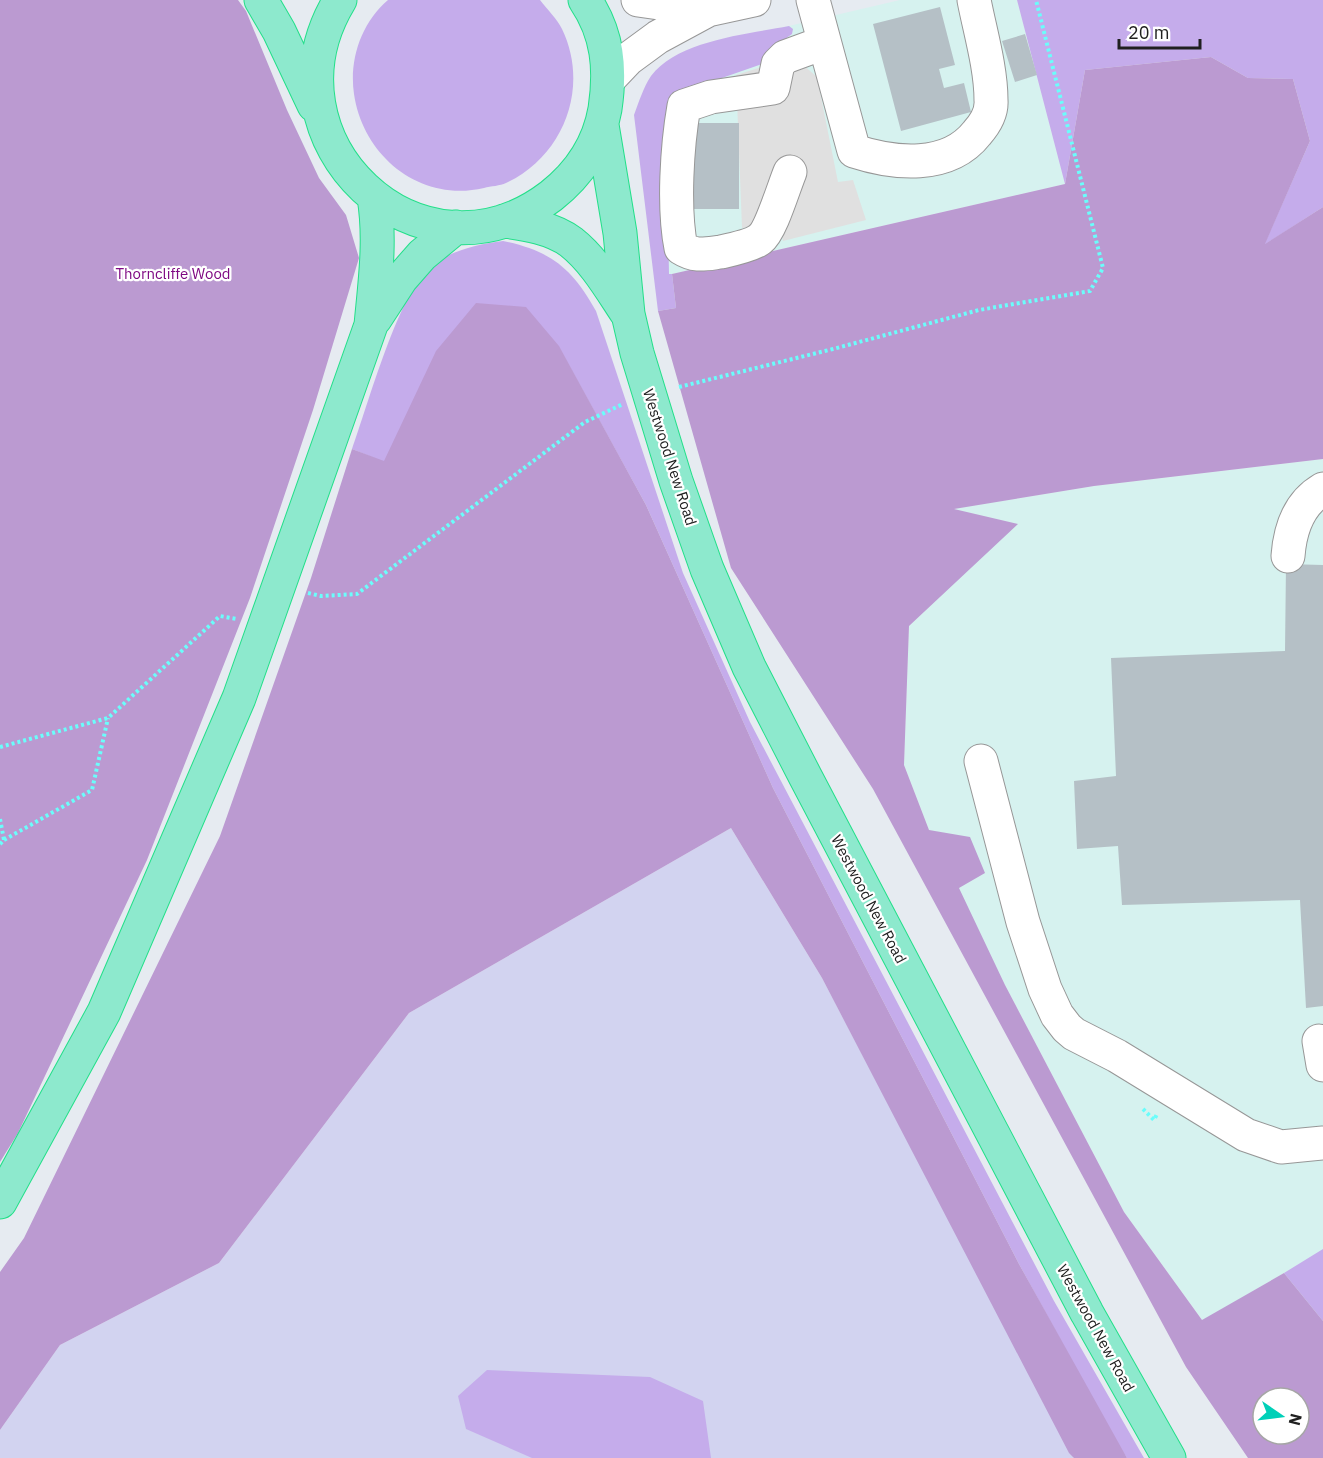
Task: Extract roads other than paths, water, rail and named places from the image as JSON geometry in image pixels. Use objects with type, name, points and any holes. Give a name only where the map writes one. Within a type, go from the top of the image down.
[{"type":"highway","points":[[261,0],[279,31],[333,149],[351,176],[374,197],[399,213],[456,227],[480,226],[504,221],[536,207],[565,185],[587,158],[602,125],[609,79],[605,44],[592,11],[585,0]]},
{"type":"highway","points":[[321,120],[316,80],[321,39],[340,0]]},
{"type":"highway","name":"Westwood New Road","points":[[602,125],[620,232],[628,314],[637,353],[676,481],[707,569],[749,668],[1087,1313],[1169,1458]]},
{"type":"highway","points":[[371,325],[378,223],[374,197]]},
{"type":"highway","name":"Westwood New Road","points":[[504,221],[535,226],[570,241],[592,264],[628,314]]},
{"type":"highway","points":[[0,1202],[104,1012],[239,698],[371,325],[401,279],[422,255],[456,227]]},
{"type":"street","points":[[638,0],[708,10]]},
{"type":"street","points":[[609,79],[627,59],[658,37],[708,10],[753,0]]},
{"type":"street","points":[[813,0],[854,152],[875,158],[902,161],[927,161],[952,153],[969,143],[986,123],[992,102],[974,0]]},
{"type":"street","points":[[790,172],[770,224],[761,239],[729,250],[699,255],[681,248],[676,225],[680,129],[684,106],[711,96],[773,88],[778,64],[785,57],[824,43]]},
{"type":"street","points":[[1288,556],[1290,540],[1298,516],[1311,496],[1323,489]]},
{"type":"street","points":[[981,760],[1023,922],[1045,989],[1057,1015],[1067,1028],[1246,1135],[1281,1147],[1323,1143]]},
{"type":"park label","name":"Thorncliffe Wood","points":[[173,273]]}]
